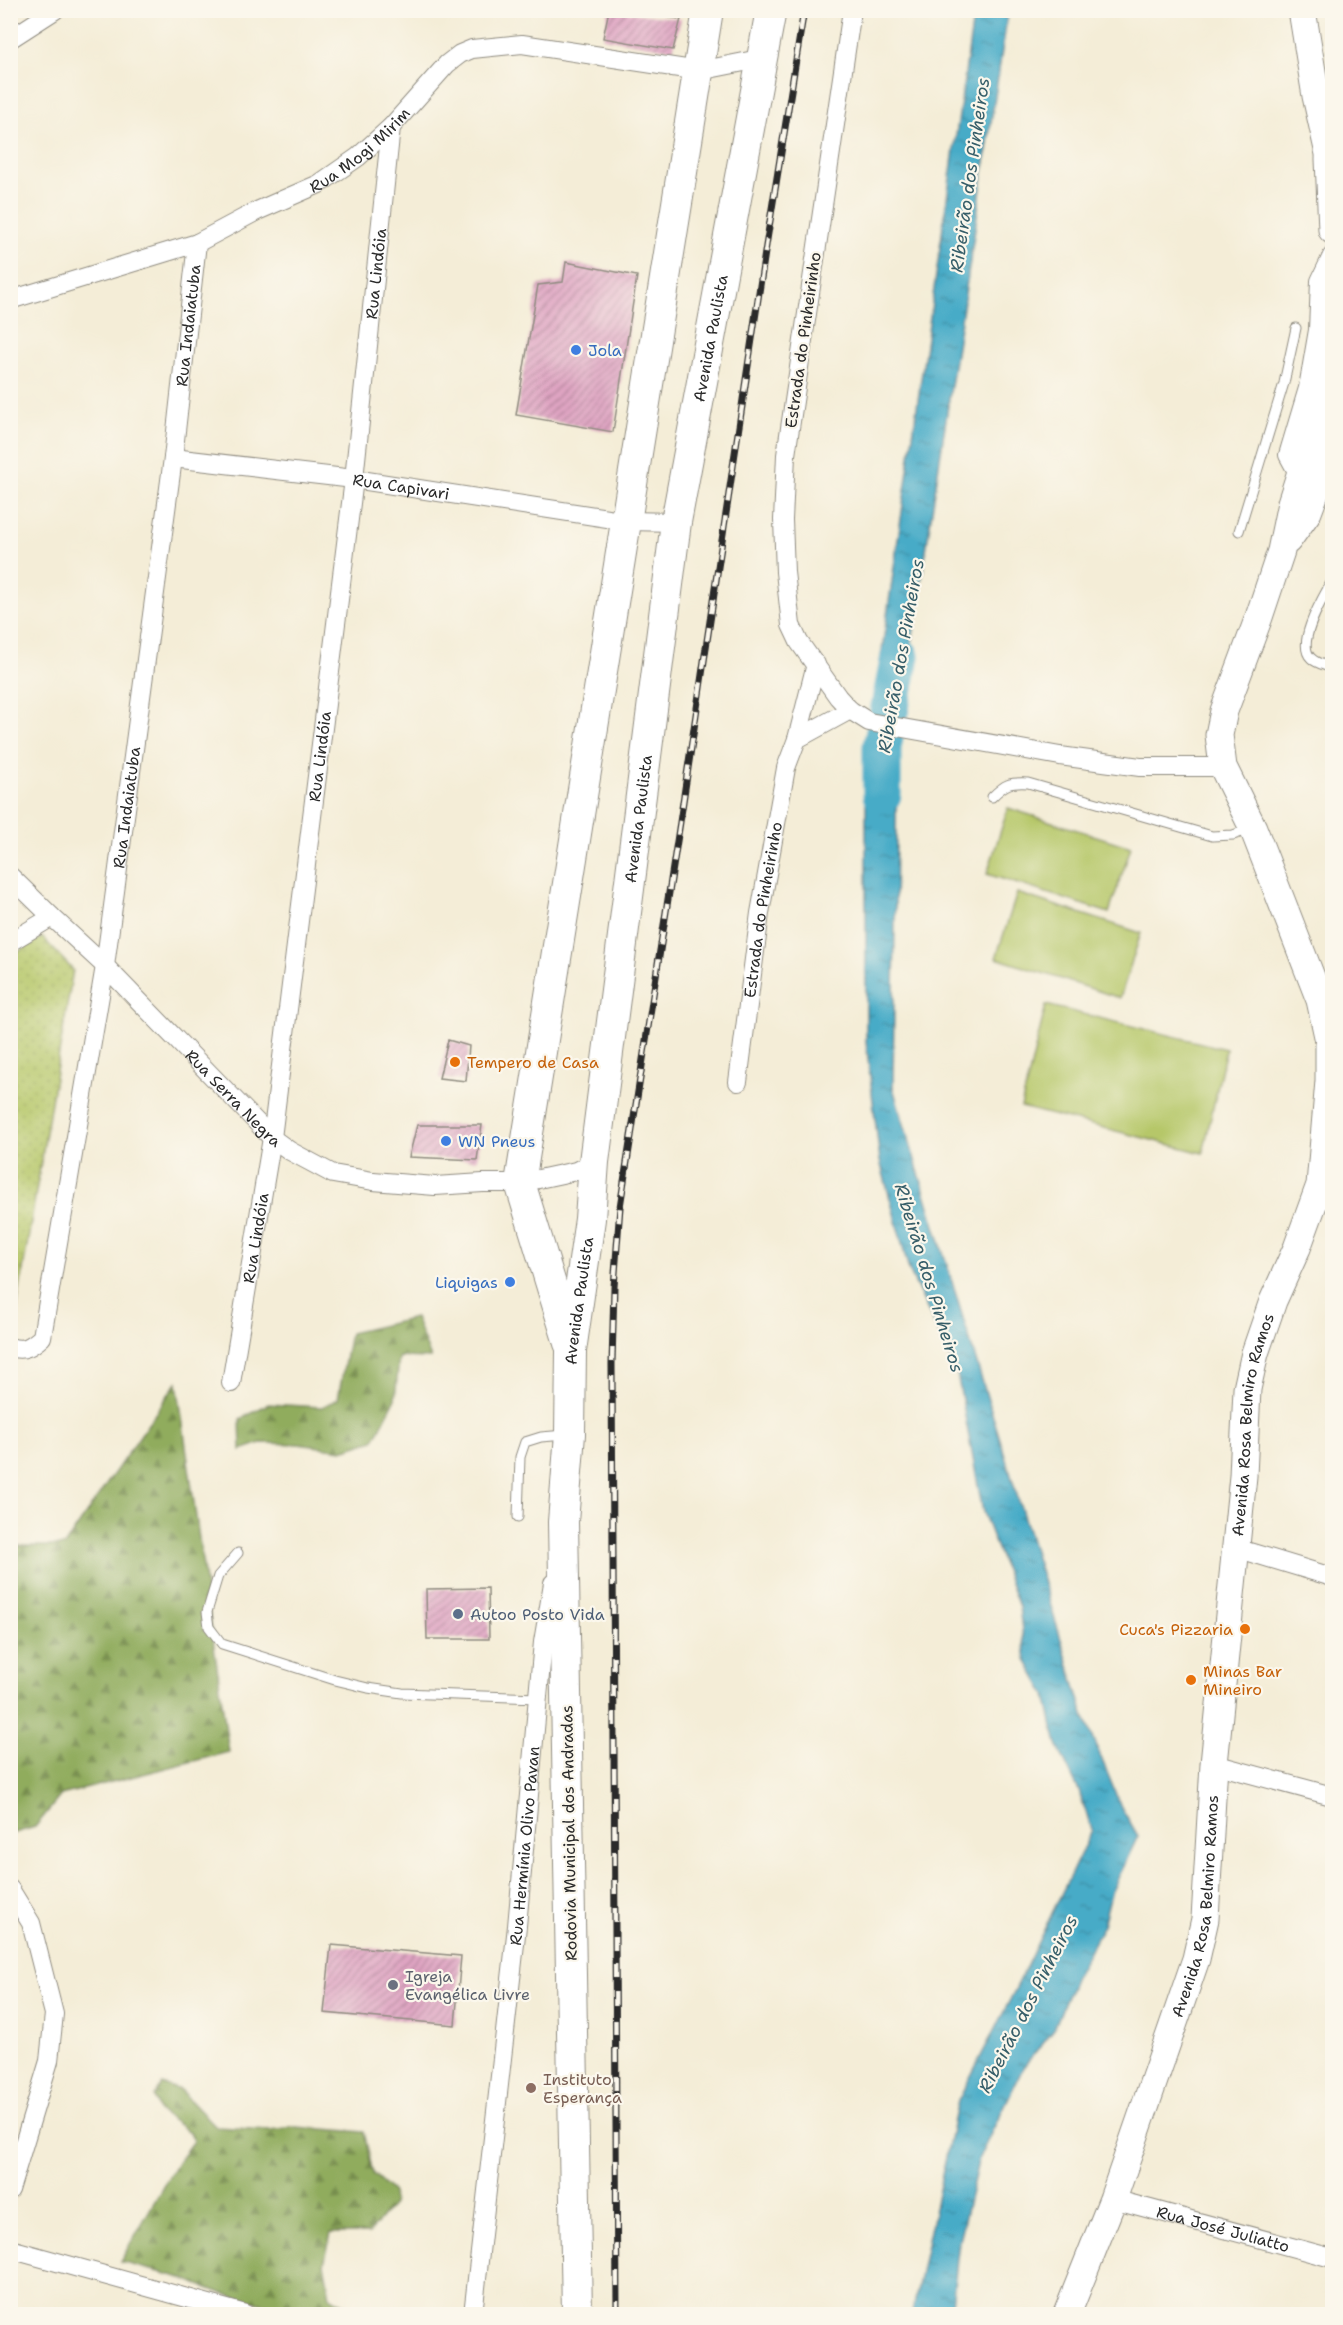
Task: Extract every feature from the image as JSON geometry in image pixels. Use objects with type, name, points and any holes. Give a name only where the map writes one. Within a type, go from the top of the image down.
[{"type":"main road","name":"Avenida Paulista","points":[[571,1351],[520,1183],[708,10]]},
{"type":"main road","name":"Avenida Paulista","points":[[571,1351],[590,1219],[594,1162],[676,522],[764,58],[771,10]]},
{"type":"main road","points":[[1302,10],[1331,163],[1332,230]]},
{"type":"main road","name":"Avenida Rosa Belmiro Ramos","points":[[1067,2314],[1113,2199],[1196,1959],[1205,1919],[1214,1764],[1243,1476],[1247,1389],[1255,1353],[1273,1301],[1326,1187],[1329,1041],[1320,1000],[1253,828],[1223,767],[1219,735],[1224,711],[1281,551],[1308,512],[1323,468],[1322,407],[1332,365]]},
{"type":"main road","points":[[1323,468],[1332,408]]},
{"type":"main road","name":"Rodovia Municipal dos Andradas","points":[[571,1351],[570,1434],[563,1522],[577,2314]]},
{"type":"street","points":[[10,39],[55,10]]},
{"type":"street","name":"Estrada do Pinheirinho","points":[[852,10],[786,455],[783,520],[788,604],[791,625],[799,642],[850,710],[869,722],[1060,756],[1140,767],[1223,767]]},
{"type":"street","name":"Rua Mogi Mirim","points":[[10,300],[197,243],[257,211],[319,184],[358,157],[391,127],[447,64],[459,54],[472,49],[522,44],[699,71],[764,58]]},
{"type":"street","name":"Rua Lindóia","points":[[231,1383],[272,1138],[354,478],[391,127]]},
{"type":"street","name":"Rua Indaiatuba","points":[[12,1348],[22,1350],[33,1345],[42,1337],[105,966],[173,458],[197,243]]},
{"type":"street","points":[[1323,468],[1288,455],[1308,388],[1318,330],[1320,281],[1332,256]]},
{"type":"street","name":"Rua Capivari","points":[[173,458],[354,478],[627,521],[676,522]]},
{"type":"street","name":"Estrada do Pinheirinho","points":[[738,1082],[762,902],[786,768],[797,739],[816,664]]},
{"type":"street","points":[[797,739],[850,710]]},
{"type":"street","name":"Rua Serra Negra","points":[[10,876],[105,966],[272,1138],[290,1151],[333,1174],[373,1181],[435,1185],[520,1183],[576,1171],[594,1162]]},
{"type":"street","points":[[10,942],[52,917]]},
{"type":"street","name":"Rua Hermínia Olivo Pavan","points":[[473,2314],[517,1926],[543,1642],[563,1522]]},
{"type":"street","points":[[1236,1548],[1332,1577]]},
{"type":"street","points":[[1214,1764],[1332,1796]]},
{"type":"street","points":[[10,1889],[31,1923],[54,2014],[49,2061],[10,2190]]},
{"type":"street","name":"Rua José Juliatto","points":[[1113,2199],[1332,2258]]},
{"type":"street","points":[[10,2249],[245,2314]]},
{"type":"lane","points":[[1239,531],[1284,383],[1296,327]]},
{"type":"lane","points":[[1332,581],[1313,618],[1306,645],[1310,657],[1332,668]]},
{"type":"lane","points":[[992,797],[1002,787],[1012,782],[1028,783],[1212,836],[1233,835],[1253,828]]},
{"type":"lane","points":[[518,1517],[520,1457],[525,1442],[541,1437],[570,1434]]},
{"type":"lane","points":[[238,1553],[218,1576],[207,1611],[209,1627],[222,1644],[335,1680],[368,1688],[402,1693],[538,1698]]},
{"type":"green space","points":[[1008,808],[1131,847],[1109,913],[987,874]]},
{"type":"green space","points":[[1017,893],[1141,933],[1120,998],[996,958]]},
{"type":"green space","points":[[42,937],[73,970],[14,1324],[10,1320],[11,956]]},
{"type":"green space","points":[[1046,1005],[1226,1049],[1203,1153],[1021,1107]]},
{"type":"green space","points":[[415,1318],[431,1358],[399,1357],[395,1400],[374,1440],[342,1450],[298,1444],[261,1443],[241,1450],[240,1419],[268,1404],[322,1407],[338,1399],[350,1333]]},
{"type":"green space","points":[[177,1382],[229,1752],[61,1795],[35,1827],[11,1834],[11,1546],[64,1546]]},
{"type":"green space","points":[[162,2084],[180,2090],[216,2127],[269,2130],[295,2127],[364,2132],[373,2174],[392,2191],[393,2205],[369,2233],[331,2233],[324,2264],[330,2296],[360,2314],[301,2314],[221,2293],[179,2277],[120,2262],[176,2164],[193,2141],[189,2132],[159,2111],[154,2097]]},
{"type":"water","points":[[974,11],[1008,11],[901,715],[875,699]]},
{"type":"water","points":[[866,741],[897,744],[893,1088],[1084,1715],[1121,1807],[1138,1836],[1111,1893],[1103,1925],[1074,1979],[1054,2029],[1024,2066],[979,2158],[959,2241],[951,2314],[912,2314],[958,2101],[1016,1988],[1092,1830],[1079,1791],[1057,1745],[1046,1695],[1026,1660],[1019,1607],[983,1512],[957,1373],[909,1270],[880,1161],[866,1042]]},
{"type":"building","points":[[609,10],[681,19],[673,50],[603,38]]},
{"type":"building","name":"Jola","points":[[566,262],[637,276],[613,432],[516,415],[538,285],[563,282]]},
{"type":"building","name":"Tempero de Casa","points":[[448,1040],[469,1046],[466,1081],[439,1078]]},
{"type":"building","name":"WN Pneus","points":[[417,1125],[482,1125],[477,1160],[409,1157]]},
{"type":"building","name":"Autoo Posto Vida","points":[[488,1588],[489,1639],[427,1639],[426,1589]]},
{"type":"building","name":"Igreja Evangélica Livre","points":[[331,1945],[461,1956],[455,2025],[324,2013]]},
{"type":"waterway","name":"Ribeirão dos Pinheiros","points":[[882,794],[882,747],[900,657]]},
{"type":"railway","points":[[617,2314],[612,1364],[614,1287],[620,1207],[804,10]]},
{"type":"place","name":"Jola","points":[[576,350]]},
{"type":"place","name":"Tempero de Casa","points":[[455,1062]]},
{"type":"place","name":"WN Pneus","points":[[446,1141]]},
{"type":"place","name":"Liquigas","points":[[510,1282]]},
{"type":"place","name":"Autoo Posto Vida","points":[[458,1614]]},
{"type":"place","name":"Cuca's Pizzaria","points":[[1245,1629]]},
{"type":"place","name":"Minas Bar Mineiro","points":[[1191,1680]]},
{"type":"place","name":"Igreja Evangélica Livre","points":[[393,1985]]},
{"type":"place","name":"Instituto Esperança","points":[[531,2088]]}]
